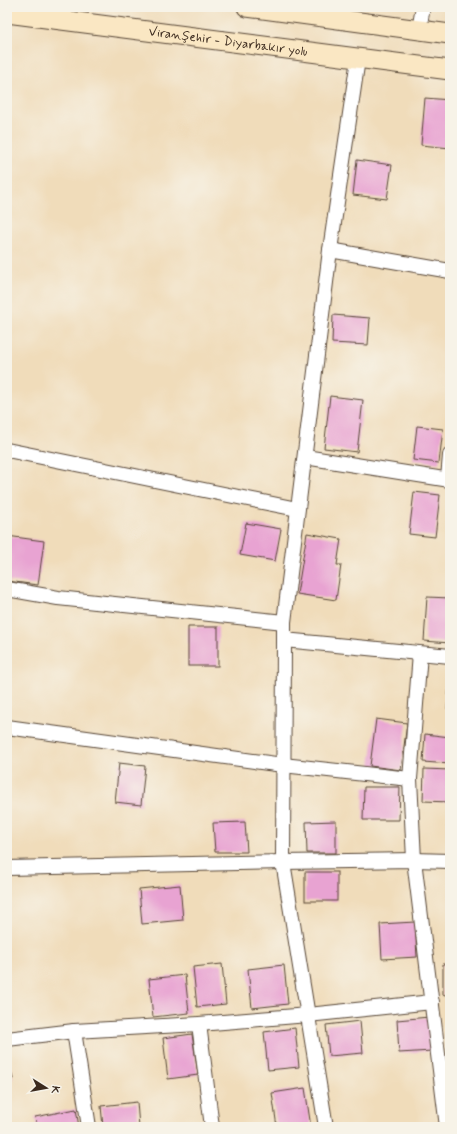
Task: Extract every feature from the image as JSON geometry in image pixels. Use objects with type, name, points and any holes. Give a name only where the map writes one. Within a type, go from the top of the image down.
[{"type":"main road","points":[[247,7],[450,34]]},
{"type":"main road","name":"Viranşehir - Diyarbakır yolu","points":[[7,12],[450,70]]},
{"type":"street","points":[[419,30],[423,7]]},
{"type":"street","points":[[326,1127],[283,862],[284,622],[297,509],[306,457],[330,250],[358,59]]},
{"type":"street","points":[[330,250],[450,271]]},
{"type":"street","points":[[7,450],[297,509]]},
{"type":"street","points":[[306,457],[449,480],[450,455]]},
{"type":"street","points":[[7,589],[58,598],[284,622]]},
{"type":"street","points":[[284,640],[450,656]]},
{"type":"street","points":[[420,654],[410,779],[414,860],[432,1002],[445,1069],[447,1127]]},
{"type":"street","points":[[7,726],[283,765],[410,779]]},
{"type":"street","points":[[7,868],[283,862],[414,860],[450,861]]},
{"type":"street","points":[[7,1039],[74,1031],[199,1024],[308,1015],[432,1002]]},
{"type":"street","points":[[199,1024],[212,1127]]},
{"type":"street","points":[[74,1031],[89,1127]]},
{"type":"building","points":[[425,98],[450,100],[450,148],[421,145]]},
{"type":"building","points":[[357,160],[392,165],[387,199],[353,195]]},
{"type":"building","points":[[333,315],[370,318],[368,345],[332,343]]},
{"type":"building","points":[[330,396],[363,400],[357,452],[324,448]]},
{"type":"building","points":[[417,426],[443,429],[439,463],[413,460]]},
{"type":"building","points":[[414,492],[440,495],[435,537],[409,534]]},
{"type":"building","points":[[246,523],[281,529],[275,561],[240,555]]},
{"type":"building","points":[[307,533],[341,539],[337,565],[341,565],[336,600],[297,594]]},
{"type":"building","points":[[7,536],[44,541],[38,585],[7,581]]},
{"type":"building","points":[[427,597],[450,598],[450,643],[424,641]]},
{"type":"building","points":[[188,627],[218,627],[218,666],[188,666]]},
{"type":"building","points":[[450,683],[450,710],[447,709]]},
{"type":"building","points":[[376,719],[407,723],[401,770],[370,766]]},
{"type":"building","points":[[425,734],[450,737],[450,764],[423,762]]},
{"type":"building","points":[[119,763],[145,766],[141,805],[115,802]]},
{"type":"building","points":[[424,769],[450,770],[450,802],[423,801]]},
{"type":"building","points":[[364,787],[400,787],[399,820],[363,820]]},
{"type":"building","points":[[336,821],[336,853],[307,853],[306,822]]},
{"type":"building","points":[[245,822],[247,852],[215,852],[213,823]]},
{"type":"building","points":[[305,872],[337,872],[337,901],[305,901]]},
{"type":"building","points":[[180,885],[183,920],[142,924],[139,889]]},
{"type":"building","points":[[415,922],[417,957],[382,959],[380,924]]},
{"type":"building","points":[[222,964],[226,1004],[197,1007],[193,967]]},
{"type":"building","points":[[443,964],[450,964],[450,994],[443,995]]},
{"type":"building","points":[[284,965],[288,1004],[252,1008],[248,969]]},
{"type":"building","points":[[185,975],[189,1013],[153,1017],[149,979]]},
{"type":"building","points":[[429,1017],[432,1051],[399,1053],[397,1020]]},
{"type":"building","points":[[360,1021],[363,1053],[329,1056],[326,1025]]},
{"type":"building","points":[[295,1028],[299,1067],[268,1070],[264,1032]]},
{"type":"building","points":[[192,1034],[198,1075],[168,1079],[163,1038]]},
{"type":"building","points":[[7,1053],[13,1079],[7,1080]]},
{"type":"building","points":[[305,1088],[311,1127],[277,1127],[272,1093]]},
{"type":"building","points":[[137,1102],[139,1127],[103,1127],[101,1106]]},
{"type":"building","points":[[76,1109],[79,1127],[37,1127],[35,1117]]}]
